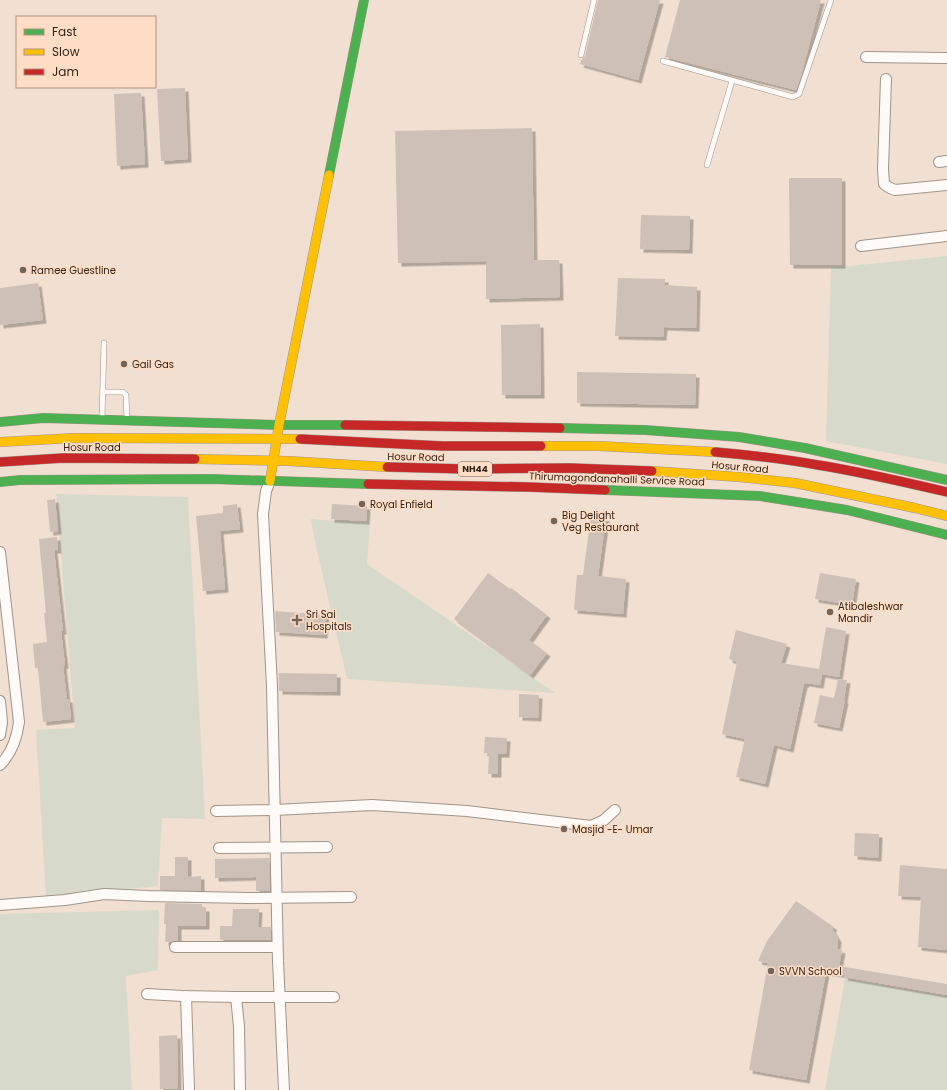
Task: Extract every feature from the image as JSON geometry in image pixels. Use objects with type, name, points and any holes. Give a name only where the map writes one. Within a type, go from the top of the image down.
[{"type":"main road","points":[[270,481],[276,439],[364,0]]},
{"type":"main road","points":[[0,422],[43,418],[279,425],[384,425],[645,430],[739,437],[805,448],[947,480]]},
{"type":"main road","name":"Hosur Road","points":[[0,442],[74,438],[276,439],[442,446],[598,446],[708,451],[819,465],[897,480],[947,492]]},
{"type":"main road","name":"Hosur Road","points":[[0,462],[63,458],[274,461],[387,467],[466,469],[570,468],[671,472],[795,483],[947,516]]},
{"type":"main road","name":"Thirumagondanahalli Service Road","points":[[0,482],[20,480],[212,479],[397,485],[528,487],[760,496],[847,510],[947,534]]},
{"type":"street","points":[[866,57],[947,58]]},
{"type":"street","points":[[886,79],[883,169],[884,184],[895,190],[947,185]]},
{"type":"street","points":[[861,246],[947,236]]},
{"type":"street","points":[[270,481],[266,491],[263,514],[272,686],[277,947],[284,1090]]},
{"type":"street","points":[[0,552],[19,722],[18,731],[12,749],[0,765]]},
{"type":"street","points":[[0,701],[2,722],[0,735]]},
{"type":"street","points":[[216,811],[372,806],[468,811],[591,826],[604,820],[615,810]]},
{"type":"street","points":[[218,848],[327,847]]},
{"type":"street","points":[[0,905],[65,900],[104,894],[148,896],[351,898]]},
{"type":"street","points":[[175,947],[277,947]]},
{"type":"street","points":[[147,994],[236,997],[334,997]]},
{"type":"street","points":[[186,996],[189,1090]]},
{"type":"street","points":[[236,997],[239,1026],[240,1090]]},
{"type":"lane","points":[[581,55],[594,0]]},
{"type":"lane","points":[[663,62],[792,97],[799,94],[831,0]]},
{"type":"lane","points":[[708,165],[732,80]]},
{"type":"lane","points":[[102,419],[104,344]]},
{"type":"lane","points":[[103,392],[123,392],[126,396],[127,420]]},
{"type":"green space","points":[[947,256],[947,464],[826,441],[831,268]]},
{"type":"green space","points":[[56,494],[188,497],[205,819],[162,818],[158,886],[46,897],[36,730],[75,728]]},
{"type":"green space","points":[[311,519],[370,524],[367,564],[555,693],[347,679]]},
{"type":"green space","points":[[159,910],[158,970],[126,976],[132,1090],[0,1090],[0,914]]},
{"type":"green space","points":[[845,979],[947,997],[947,1090],[825,1090]]},
{"type":"building","points":[[598,0],[660,0],[638,80],[580,64],[585,56]]},
{"type":"building","points":[[680,0],[821,0],[796,90],[665,57]]},
{"type":"building","points":[[185,88],[188,159],[161,161],[157,89]]},
{"type":"building","points":[[141,93],[145,164],[117,166],[114,94]]},
{"type":"building","points":[[532,128],[534,260],[559,260],[560,297],[486,299],[486,261],[398,263],[395,131]]},
{"type":"building","points":[[789,178],[842,178],[842,265],[790,265]]},
{"type":"building","points":[[641,215],[690,216],[689,250],[640,249]]},
{"type":"building","points":[[618,278],[665,279],[665,285],[697,287],[696,328],[664,327],[663,337],[615,336]]},
{"type":"building","points":[[38,283],[43,320],[0,325],[0,288]]},
{"type":"building","points":[[540,324],[541,395],[502,395],[501,325]]},
{"type":"building","points":[[577,372],[696,374],[695,405],[577,403]]},
{"type":"building","points":[[55,499],[58,531],[50,532],[47,500]]},
{"type":"building","points":[[237,504],[240,529],[220,531],[225,589],[203,591],[196,516],[223,513],[223,506]]},
{"type":"building","points":[[332,504],[367,506],[366,521],[331,519]]},
{"type":"building","points":[[591,516],[606,518],[598,576],[626,579],[623,614],[574,610],[577,575],[583,575]]},
{"type":"building","points":[[57,537],[58,550],[54,550],[63,631],[61,631],[65,665],[63,666],[71,719],[43,722],[38,668],[35,668],[33,644],[47,642],[44,613],[46,613],[39,539]]},
{"type":"building","points":[[488,573],[547,615],[529,640],[547,653],[530,675],[454,619]]},
{"type":"building","points":[[820,573],[856,579],[852,605],[815,599]]},
{"type":"building","points":[[275,611],[326,615],[324,635],[276,632]]},
{"type":"building","points":[[826,627],[846,631],[839,677],[822,674],[820,685],[804,684],[790,749],[774,745],[765,784],[736,777],[745,739],[722,734],[737,662],[729,659],[736,630],[787,644],[781,663],[819,669]]},
{"type":"building","points":[[279,673],[337,674],[337,692],[279,691]]},
{"type":"building","points":[[838,679],[847,680],[845,700],[839,728],[814,723],[820,695],[834,698]]},
{"type":"building","points":[[519,694],[539,695],[538,718],[519,717]]},
{"type":"building","points":[[485,737],[507,738],[506,754],[498,754],[498,774],[488,774],[489,753],[484,753]]},
{"type":"building","points":[[855,833],[879,834],[878,858],[854,856]]},
{"type":"building","points":[[175,857],[188,857],[188,877],[201,876],[201,891],[160,890],[160,876],[175,876]]},
{"type":"building","points":[[269,858],[270,891],[256,891],[256,877],[215,878],[215,859]]},
{"type":"building","points":[[900,865],[947,869],[946,950],[918,947],[921,897],[898,896]]},
{"type":"building","points":[[796,901],[834,927],[832,929],[838,939],[837,949],[842,950],[839,966],[947,984],[947,995],[844,977],[845,975],[826,972],[806,1080],[749,1070],[768,963],[758,961],[767,941]]},
{"type":"building","points":[[165,903],[202,904],[202,908],[206,908],[206,926],[178,926],[178,940],[165,942]]},
{"type":"building","points":[[233,909],[259,909],[258,927],[271,927],[271,940],[220,940],[220,926],[232,926]]},
{"type":"building","points":[[177,1035],[178,1089],[160,1089],[159,1036]]},
{"type":"traffic: fast","points":[[329,175],[364,0]]},
{"type":"traffic: fast","points":[[0,422],[43,418],[279,425],[345,425]]},
{"type":"traffic: fast","points":[[560,428],[645,430],[739,437],[805,448],[947,480]]},
{"type":"traffic: fast","points":[[0,482],[20,480],[212,479],[368,484]]},
{"type":"traffic: fast","points":[[605,490],[760,496],[847,510],[947,535]]},
{"type":"traffic: slow","points":[[270,481],[279,425],[329,175]]},
{"type":"traffic: slow","points":[[0,442],[74,438],[300,439]]},
{"type":"traffic: slow","points":[[541,446],[598,446],[715,452]]},
{"type":"traffic: slow","points":[[195,459],[288,461],[387,467]]},
{"type":"traffic: slow","points":[[652,471],[739,477],[795,483],[947,516]]},
{"type":"traffic: jam","points":[[345,425],[560,428]]},
{"type":"traffic: jam","points":[[300,439],[442,446],[541,446]]},
{"type":"traffic: jam","points":[[715,452],[780,459],[834,468],[883,477],[947,492]]},
{"type":"traffic: jam","points":[[0,462],[63,458],[195,459]]},
{"type":"traffic: jam","points":[[387,467],[466,469],[570,468],[652,471]]},
{"type":"traffic: jam","points":[[368,484],[605,490]]},
{"type":"place","name":"Ramee Guestline","points":[[23,270]]},
{"type":"place","name":"Gail Gas","points":[[124,364]]},
{"type":"place","name":"Royal Enfield","points":[[362,504]]},
{"type":"place","name":"Big Delight Veg Restaurant","points":[[554,521]]},
{"type":"place","name":"Atibaleshwar Mandir","points":[[830,612]]},
{"type":"place","name":"Sri Sai Hospitals","points":[[297,620]]},
{"type":"place","name":"Masjid -E- Umar","points":[[564,829]]},
{"type":"place","name":"SVVN School","points":[[771,971]]}]
